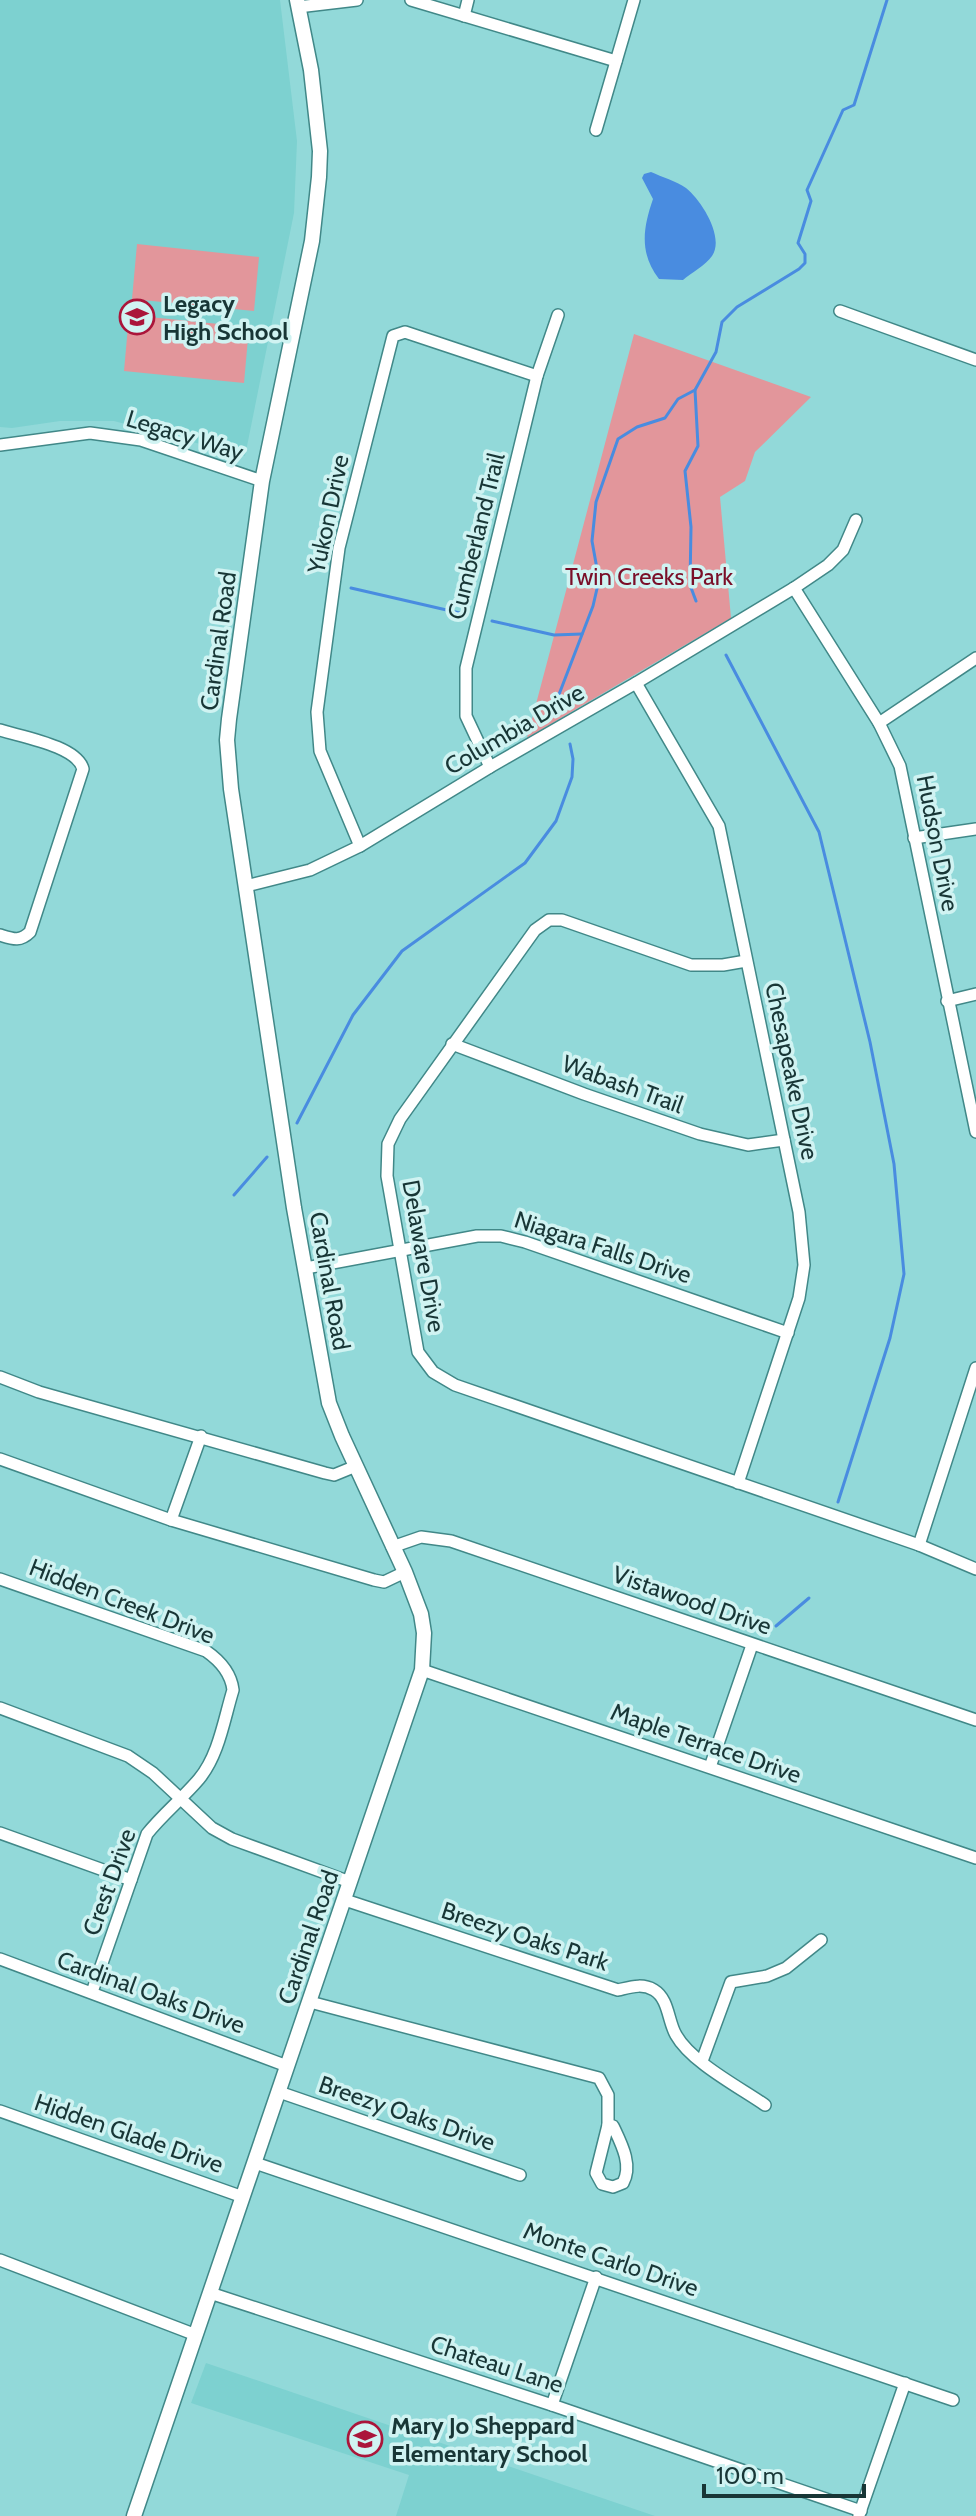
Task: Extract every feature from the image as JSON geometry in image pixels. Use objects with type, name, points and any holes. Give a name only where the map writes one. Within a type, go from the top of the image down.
[{"type":"street","points":[[298,4],[357,0]]},
{"type":"street","points":[[411,0],[616,61]]},
{"type":"street","points":[[464,16],[468,0]]},
{"type":"street","points":[[596,130],[634,0]]},
{"type":"street","name":"Cardinal Road","points":[[134,2516],[422,1670],[424,1633],[421,1614],[329,1403],[294,1208],[231,789],[227,740],[262,481],[312,241],[319,177],[320,151],[311,70],[298,4]]},
{"type":"street","points":[[840,311],[976,360]]},
{"type":"street","name":"Cumberland Trail","points":[[490,767],[466,716],[466,668],[537,376],[558,315]]},
{"type":"street","name":"Yukon Drive","points":[[360,846],[320,751],[317,712],[339,548],[393,336],[405,332],[537,376]]},
{"type":"street","name":"Legacy Way","points":[[0,445],[90,433],[141,440],[262,481]]},
{"type":"street","name":"Columbia Drive","points":[[246,886],[310,870],[360,846],[636,683],[828,565],[843,550],[856,520]]},
{"type":"street","name":"Hudson Drive","points":[[794,588],[879,723],[900,766],[976,1132]]},
{"type":"street","points":[[879,723],[976,658]]},
{"type":"street","name":"Chesapeake Drive","points":[[636,683],[719,826],[799,1212],[804,1265],[799,1298],[738,1483]]},
{"type":"street","points":[[0,730],[68,751],[81,761],[82,777],[34,921],[23,939],[0,935]]},
{"type":"street","points":[[914,838],[976,829]]},
{"type":"street","name":"Delaware Drive","points":[[746,961],[691,965],[562,920],[549,920],[535,930],[400,1119],[388,1144],[387,1176],[418,1352],[424,1362],[455,1385],[919,1545],[976,1569]]},
{"type":"street","points":[[947,1001],[976,994]]},
{"type":"street","name":"Wabash Trail","points":[[452,1044],[713,1138],[748,1145],[784,1140]]},
{"type":"street","name":"Niagara Falls Drive","points":[[306,1268],[477,1236],[501,1236],[788,1333]]},
{"type":"street","points":[[919,1545],[976,1368]]},
{"type":"street","points":[[0,1377],[39,1392],[334,1475],[356,1466]]},
{"type":"street","points":[[171,1520],[201,1436]]},
{"type":"street","points":[[0,1459],[171,1520],[374,1580],[384,1582],[405,1572]]},
{"type":"street","name":"Vistawood Drive","points":[[392,1547],[421,1537],[451,1541],[976,1720]]},
{"type":"street","name":"Hidden Creek Drive","points":[[0,1579],[206,1651],[225,1669]]},
{"type":"street","points":[[710,1767],[752,1645]]},
{"type":"street","name":"Crest Drive","points":[[92,1992],[147,1834],[199,1779],[213,1753],[233,1690],[225,1669]]},
{"type":"street","name":"Maple Terrace Drive","points":[[422,1670],[976,1858]]},
{"type":"street","points":[[0,1708],[128,1756],[153,1773],[212,1828],[232,1839],[350,1882]]},
{"type":"street","points":[[0,1833],[131,1880]]},
{"type":"street","name":"Breezy Oaks Park","points":[[345,1900],[618,1990],[637,1985],[653,1990],[665,2003],[677,2038],[702,2061],[765,2105]]},
{"type":"street","points":[[702,2061],[731,1982],[767,1976],[786,1968],[821,1940]]},
{"type":"street","name":"Cardinal Oaks Drive","points":[[0,1959],[287,2066]]},
{"type":"street","points":[[310,2002],[599,2078],[608,2095],[608,2125],[596,2173],[602,2184],[613,2187],[623,2183],[627,2167],[618,2136],[613,2126],[608,2125]]},
{"type":"street","name":"Breezy Oaks Drive","points":[[279,2092],[520,2175]]},
{"type":"street","name":"Hidden Glade Drive","points":[[0,2111],[243,2197]]},
{"type":"street","name":"Monte Carlo Drive","points":[[255,2163],[953,2400]]},
{"type":"street","points":[[0,2260],[196,2335]]},
{"type":"street","points":[[552,2405],[596,2277]]},
{"type":"street","name":"Chateau Lane","points":[[210,2293],[552,2405],[860,2514]]},
{"type":"street","points":[[860,2514],[905,2383]]},
{"type":"shaded area","name":"Legacy High School","points":[[0,0],[280,0],[297,141],[294,213],[245,456],[114,421],[60,421],[0,427]]},
{"type":"shaded area","name":"Mary Jo Sheppard Elementary School","points":[[206,2363],[655,2516],[396,2516],[409,2475],[191,2403]]},
{"type":"green space","points":[[137,244],[259,257],[254,311],[132,299]]},
{"type":"green space","points":[[129,315],[249,327],[244,383],[124,371]]},
{"type":"green space","name":"Twin Creeks Park","points":[[634,334],[811,397],[755,452],[745,481],[720,497],[731,618],[527,738]]},
{"type":"water","points":[[651,172],[686,188],[710,219],[716,239],[712,256],[683,280],[659,279],[648,260],[645,230],[653,199],[642,178]]},
{"type":"waterway","points":[[553,710],[593,606],[599,580],[592,541],[596,502],[618,439],[637,427],[665,418],[678,399],[695,390],[716,352],[722,322],[737,307],[805,263],[805,254],[798,243],[811,201],[807,190],[843,110],[854,105],[887,0]]},
{"type":"waterway","points":[[695,390],[698,446],[685,471],[691,527],[690,585],[696,601]]},
{"type":"waterway","points":[[351,588],[464,614]]},
{"type":"waterway","points":[[492,621],[554,635],[582,634]]},
{"type":"waterway","points":[[726,655],[819,832],[870,1042],[894,1164],[904,1274],[890,1338],[838,1502]]},
{"type":"waterway","points":[[297,1123],[353,1015],[402,951],[525,863],[556,821],[572,777],[570,744]]},
{"type":"waterway","points":[[234,1195],[267,1157]]},
{"type":"waterway","points":[[776,1626],[809,1598]]},
{"type":"place","name":"Legacy High School","points":[[137,317]]},
{"type":"place","name":"Mary Jo Sheppard Elementary School","points":[[365,2439]]}]
